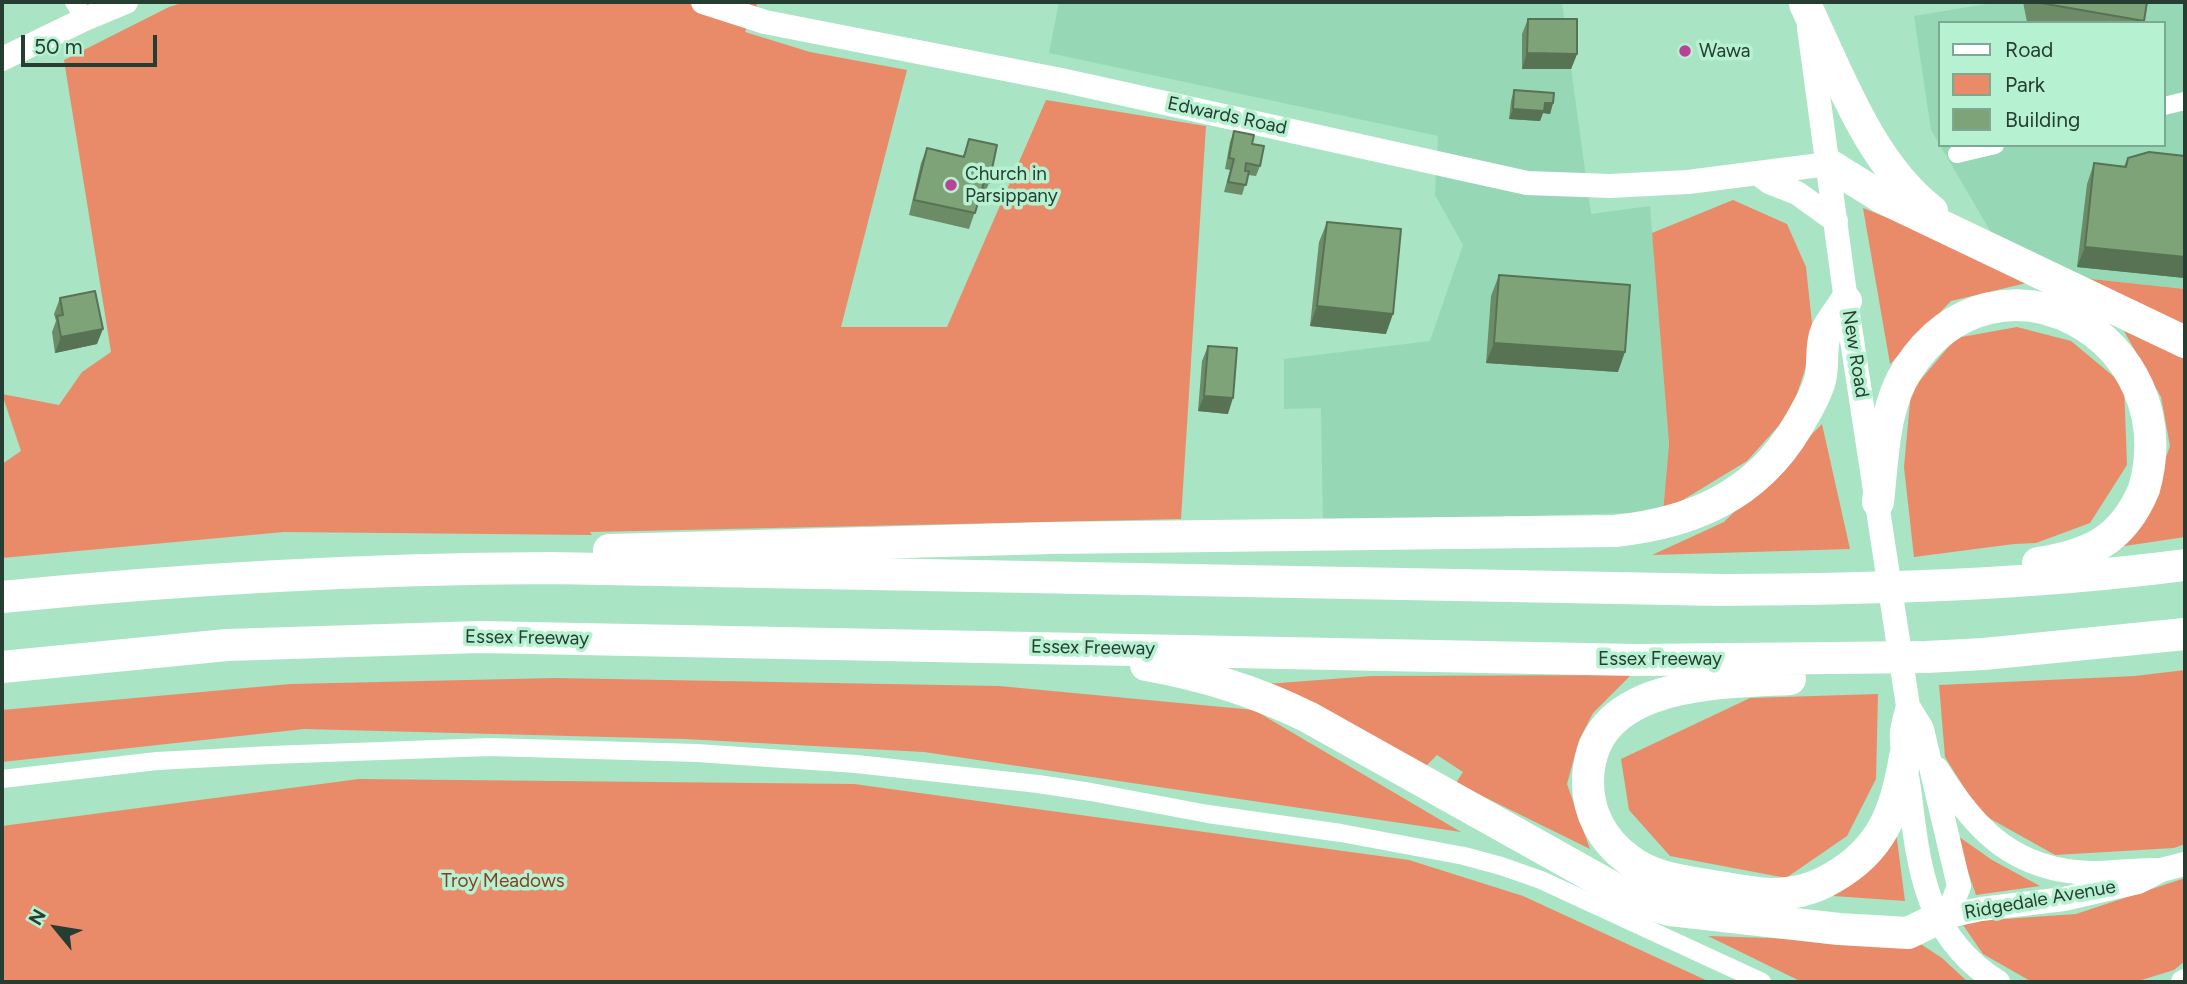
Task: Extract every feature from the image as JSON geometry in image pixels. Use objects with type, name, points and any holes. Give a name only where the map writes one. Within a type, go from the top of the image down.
[{"type":"highway","points":[[1805,3],[1855,108],[1892,172],[1923,205],[1979,243]]},
{"type":"highway","points":[[1828,164],[1881,197],[2185,342]]},
{"type":"highway","points":[[550,568],[573,551],[586,550],[1065,538],[1615,531],[1647,528],[1710,508],[1742,489],[1768,467],[1804,416],[1820,380],[1825,334],[1846,300]]},
{"type":"highway","points":[[1878,502],[1888,421],[1898,391],[1907,370],[1939,333],[1962,319],[2004,306],[2031,304],[2058,309],[2078,317],[2101,331],[2122,349],[2144,384],[2155,425],[2154,453],[2149,477],[2128,518],[2112,537],[2071,558],[2035,564],[2014,583]]},
{"type":"highway","points":[[2,597],[261,575],[429,569],[550,568],[1722,590],[1890,589],[2014,583],[2185,565]]},
{"type":"highway","name":"Essex Freeway","points":[[2,667],[228,645],[480,637],[1041,646],[1636,660],[1876,658],[1984,654],[2185,634]]},
{"type":"highway","points":[[1041,646],[1191,672],[1270,698],[1645,903],[1670,910],[1753,920],[1908,933],[1938,918]]},
{"type":"highway","points":[[1938,918],[1906,911],[1842,909],[1674,880],[1650,872],[1628,859],[1608,839],[1593,818],[1588,779],[1591,760],[1609,724],[1633,705],[1667,692],[1754,681],[1967,670],[1984,654]]},
{"type":"highway","points":[[1749,892],[1773,894],[1797,891],[1822,884],[1855,863],[1874,843],[1887,822],[1916,755]]},
{"type":"main road","points":[[2,59],[80,10],[126,2]]},
{"type":"main road","name":"Edwards Road","points":[[703,2],[765,22],[1061,80],[1527,183],[1635,185],[1688,182],[1828,164]]},
{"type":"main road","name":"New Road","points":[[1805,3],[1846,300],[1908,706],[1902,733],[1916,755],[1959,886],[1951,907],[1938,918],[1919,867],[1916,755]]},
{"type":"main road","points":[[1756,173],[1769,182],[1797,193],[1836,221]]},
{"type":"main road","points":[[1916,755],[1974,822],[2015,853],[2052,868],[2074,872],[2161,870]]},
{"type":"main road","name":"Ridgedale Avenue","points":[[1994,981],[1964,954],[1938,918],[1981,909],[2064,899],[2138,882],[2161,870],[2185,863]]},
{"type":"street","points":[[2166,106],[2185,101]]},
{"type":"street","points":[[1957,154],[1987,147]]},
{"type":"street","points":[[2,779],[170,761],[490,747],[581,748],[856,764],[1038,784],[1208,814],[1418,846],[1501,866],[1541,880],[1762,982]]},
{"type":"shaded area","points":[[1059,2],[1562,2],[1591,214],[1650,206],[1669,444],[1663,512],[1323,522],[1321,408],[1284,409],[1284,359],[1430,341],[1463,245],[1435,195],[1438,136],[1049,53]]},
{"type":"shaded area","points":[[1998,2],[2185,2],[2185,289],[2082,278],[1992,234],[1941,147],[2166,147],[2166,21],[1938,21],[1938,142],[1931,130],[1914,16]]},
{"type":"green space","points":[[185,2],[758,2],[745,32],[810,52],[907,70],[841,327],[947,327],[1046,100],[1206,126],[1181,519],[590,532],[592,535],[284,532],[2,558],[2,464],[21,451],[2,394],[59,405],[82,372],[111,352],[64,60],[169,7]]},
{"type":"green space","points":[[1733,200],[1787,224],[1806,267],[1814,342],[1791,412],[1747,461],[1663,512],[1669,444],[1652,233]]},
{"type":"green space","points":[[1863,208],[2039,280],[1951,301],[1890,364]]},
{"type":"green space","points":[[2082,278],[2185,289],[2185,325]]},
{"type":"green space","points":[[2017,327],[2071,341],[2124,385],[2127,465],[2090,523],[2036,543],[1914,557],[1904,467],[1911,391],[1956,338]]},
{"type":"green space","points":[[2124,331],[2185,359],[2185,537],[2118,547],[2149,505],[2170,446],[2161,397]]},
{"type":"green space","points":[[1822,424],[1850,549],[1652,555],[1724,522]]},
{"type":"green space","points":[[2185,670],[2185,844],[2174,848],[2055,855],[1980,813],[1945,757],[1939,685],[2135,676]]},
{"type":"green space","points":[[1631,675],[1593,713],[1579,740],[1567,784],[1590,849],[1456,783],[1463,772],[1437,755],[1425,767],[1266,684],[1372,676]]},
{"type":"green space","points":[[555,678],[999,686],[1254,710],[1461,832],[924,752],[685,739],[304,729],[2,762],[2,710],[290,684]]},
{"type":"green space","points":[[1878,694],[1876,779],[1847,836],[1786,878],[1670,856],[1629,810],[1621,759],[1750,698]]},
{"type":"green space","name":"Troy Meadows","points":[[359,779],[854,784],[1409,860],[1523,896],[1710,982],[2,982],[2,826]]},
{"type":"green space","points":[[1896,832],[1905,901],[1819,895]]},
{"type":"green space","points":[[1955,834],[1992,860],[2040,886],[1976,895]]},
{"type":"green space","points":[[2185,878],[2185,961],[2174,970],[2135,982],[2032,982],[1983,954],[1961,922],[2076,914]]},
{"type":"green space","points":[[1708,936],[1919,943],[1942,958],[1968,982],[1802,982]]},
{"type":"building","points":[[2035,2],[2147,2],[2144,21]]},
{"type":"building","points":[[1528,19],[1577,19],[1577,54],[1527,53]]},
{"type":"building","points":[[1514,90],[1554,93],[1553,103],[1545,103],[1544,111],[1513,109]]},
{"type":"building","points":[[1234,131],[1254,135],[1252,144],[1264,146],[1260,166],[1246,163],[1245,171],[1249,171],[1246,185],[1228,182],[1234,159],[1229,158]]},
{"type":"building","name":"Church in Parsippany","points":[[969,139],[997,145],[989,183],[984,182],[975,213],[914,200],[927,148],[964,157]]},
{"type":"building","points":[[2149,152],[2185,156],[2185,257],[2085,247],[2094,163],[2126,167],[2128,158]]},
{"type":"building","points":[[1327,222],[1401,229],[1393,314],[1317,306]]},
{"type":"building","points":[[1499,275],[1630,285],[1625,352],[1494,343]]},
{"type":"building","points":[[95,291],[103,329],[61,337],[57,316],[63,315],[60,298]]},
{"type":"building","points":[[1208,346],[1237,348],[1233,398],[1204,396]]},
{"type":"place","name":"Wawa","points":[[1685,51]]},
{"type":"place","name":"Church in Parsippany","points":[[951,185]]}]
